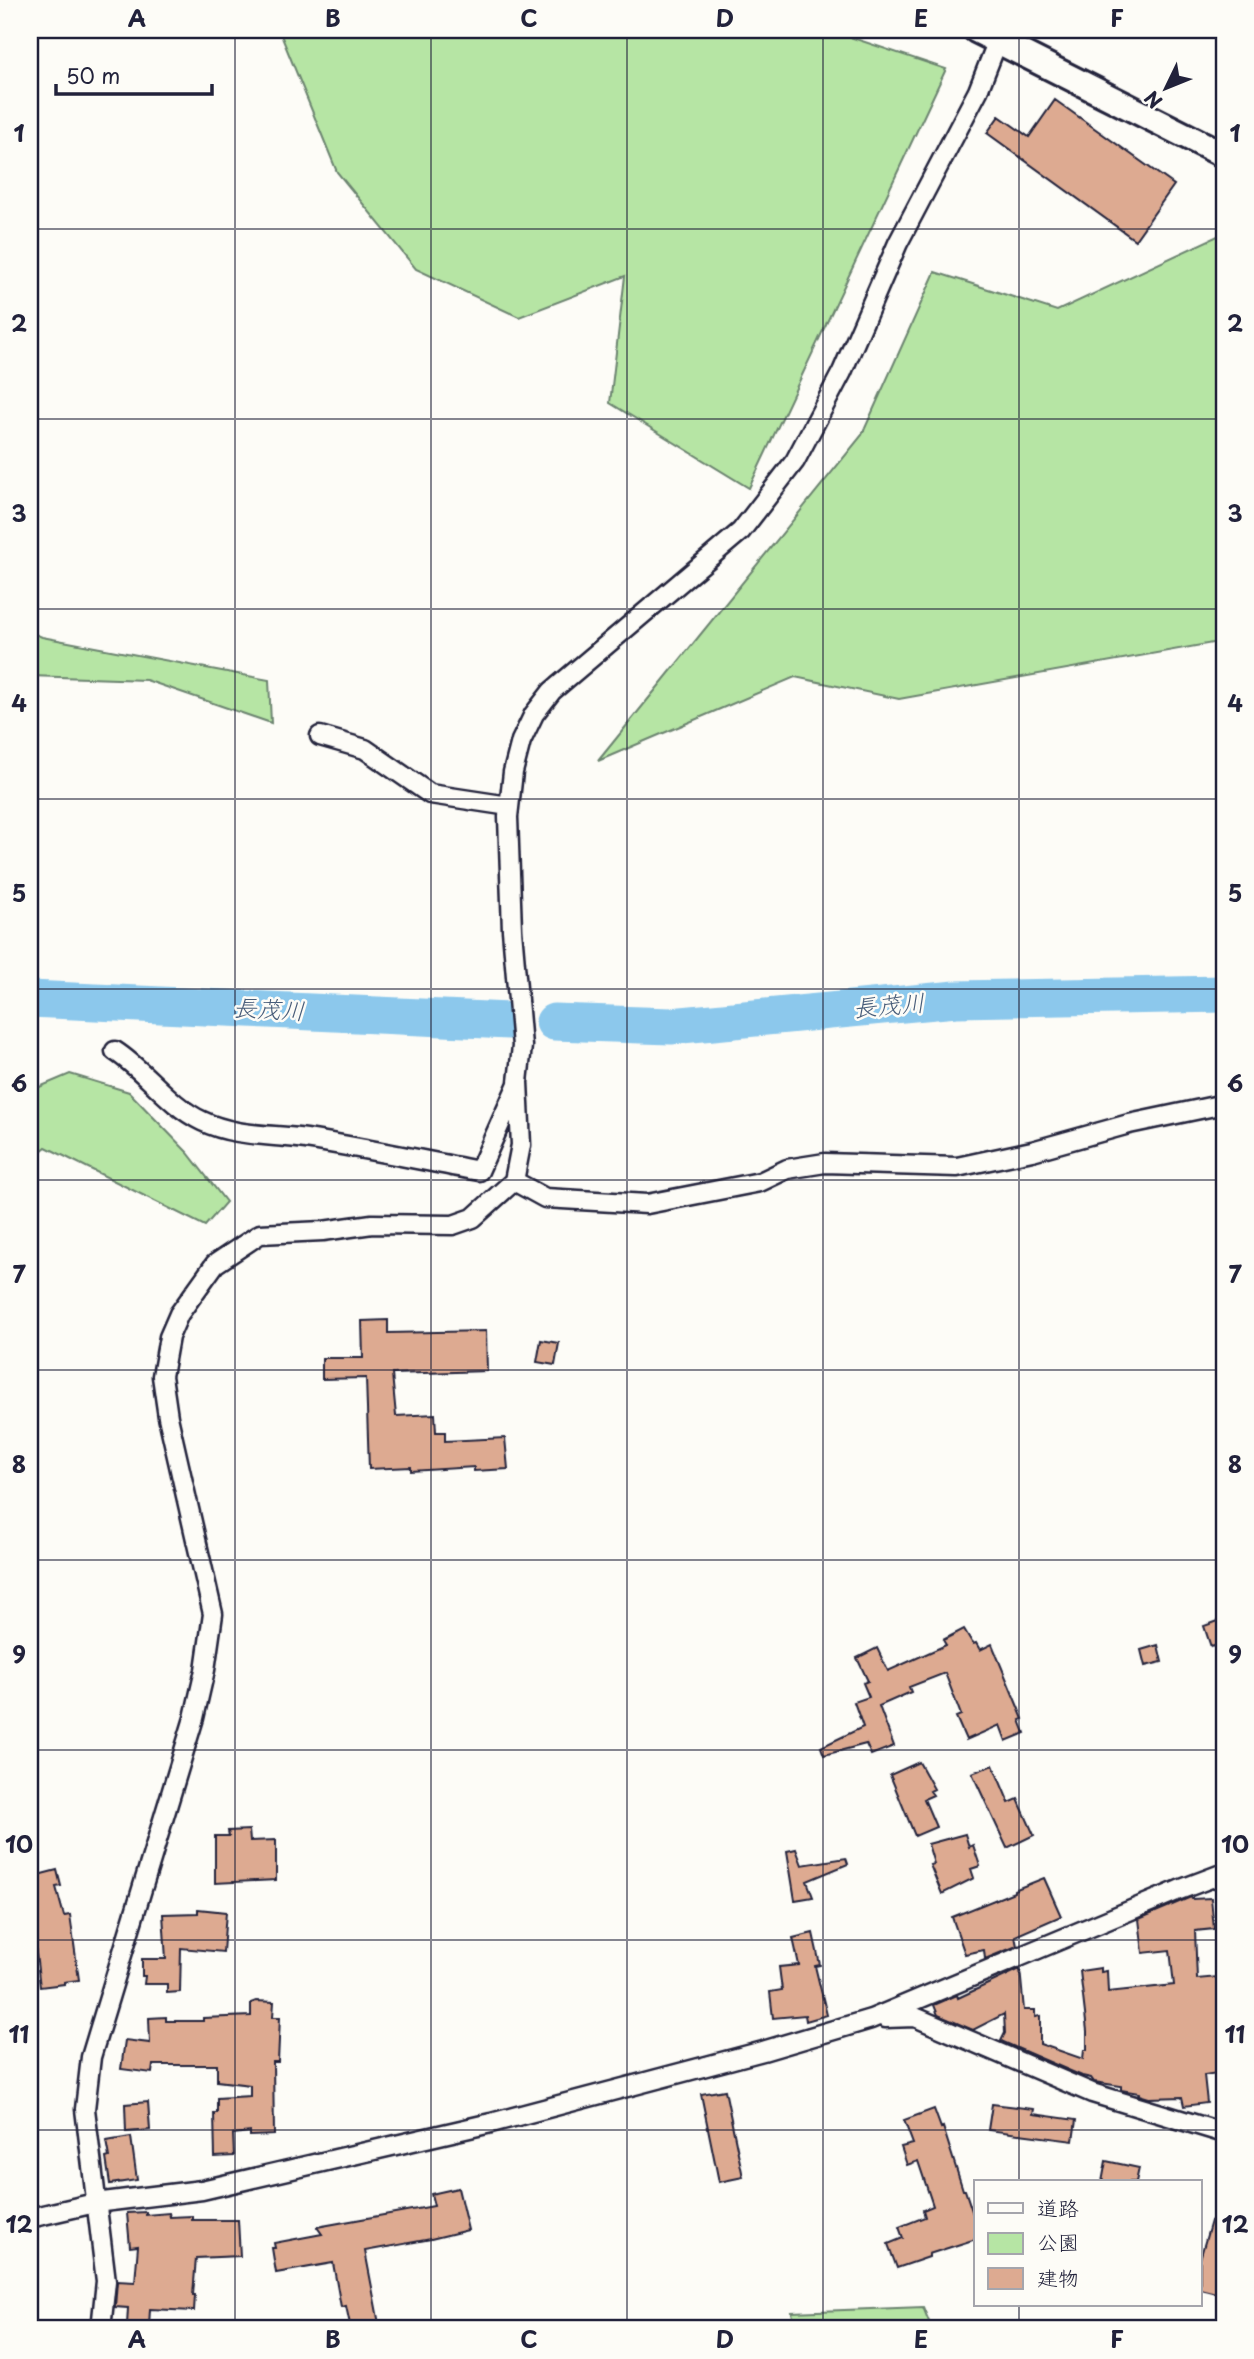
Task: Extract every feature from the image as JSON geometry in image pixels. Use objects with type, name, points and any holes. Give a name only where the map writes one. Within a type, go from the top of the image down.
[{"type":"main road","points":[[976,30],[1000,36],[1224,155]]},
{"type":"street","points":[[101,2329],[106,2281],[85,2109],[91,2056],[194,1718],[205,1671],[213,1614],[168,1417],[162,1376],[169,1337],[179,1314],[215,1264],[260,1234],[323,1231],[372,1224],[453,1225],[473,1218],[514,1181],[521,1145],[518,1082],[522,1046],[512,930],[509,806],[513,772],[521,741],[534,714],[552,691],[741,531],[795,461],[842,372],[898,243],[978,91],[1000,36]]},
{"type":"street","points":[[320,736],[365,749],[430,794],[509,806]]},
{"type":"street","points":[[115,1051],[134,1063],[171,1100],[201,1121],[240,1133],[304,1139],[479,1171],[518,1082]]},
{"type":"street","points":[[514,1181],[545,1199],[647,1204],[760,1182],[787,1169],[825,1163],[957,1167],[1032,1152],[1129,1124],[1224,1104]]},
{"type":"street","points":[[30,2218],[95,2203],[202,2190],[477,2126],[763,2051],[871,2019],[1179,1890],[1224,1874]]},
{"type":"street","points":[[871,2019],[915,2017],[1092,2093],[1224,2133]]},
{"type":"green space","points":[[279,30],[829,30],[946,69],[749,488],[610,403],[625,276],[519,317],[416,269],[337,172]]},
{"type":"green space","points":[[1224,233],[1224,641],[899,699],[795,677],[598,761],[862,435],[935,272],[1057,311]]},
{"type":"green space","points":[[30,632],[42,637],[269,680],[271,723],[146,680],[30,676]]},
{"type":"green space","points":[[70,1074],[129,1092],[188,1153],[226,1202],[205,1226],[46,1147],[30,1160],[30,1091]]},
{"type":"green space","points":[[923,2307],[932,2329],[795,2329],[792,2312]]},
{"type":"building","points":[[1055,100],[1174,185],[1135,240],[987,133],[999,116],[1029,137]]},
{"type":"building","points":[[388,1320],[388,1333],[486,1331],[487,1371],[392,1374],[396,1416],[435,1414],[436,1432],[445,1432],[445,1441],[505,1438],[508,1469],[369,1469],[366,1378],[322,1379],[322,1358],[363,1358],[362,1321]]},
{"type":"building","points":[[541,1340],[559,1343],[555,1365],[537,1362]]},
{"type":"building","points":[[1224,1619],[1224,1643],[1211,1647],[1204,1626]]},
{"type":"building","points":[[964,1629],[980,1650],[992,1644],[1023,1719],[1020,1720],[1025,1733],[1006,1741],[1000,1725],[966,1740],[956,1717],[961,1715],[945,1673],[909,1687],[911,1692],[879,1706],[894,1746],[871,1755],[866,1744],[824,1755],[821,1747],[863,1727],[854,1702],[869,1697],[863,1683],[868,1681],[857,1658],[877,1648],[888,1671],[946,1645],[943,1640]]},
{"type":"building","points":[[1158,1645],[1162,1662],[1145,1666],[1141,1650]]},
{"type":"building","points":[[919,1762],[934,1789],[930,1791],[933,1795],[924,1799],[936,1827],[915,1836],[890,1775]]},
{"type":"building","points":[[993,1765],[1009,1803],[1018,1799],[1034,1835],[1007,1848],[972,1773]]},
{"type":"building","points":[[249,1830],[250,1841],[276,1840],[276,1880],[215,1883],[215,1836],[229,1836],[228,1831]]},
{"type":"building","points":[[965,1834],[969,1847],[973,1845],[980,1866],[971,1869],[974,1878],[942,1894],[930,1865],[934,1864],[928,1844]]},
{"type":"building","points":[[796,1849],[802,1865],[846,1858],[848,1864],[807,1881],[813,1897],[795,1900],[787,1851]]},
{"type":"building","points":[[57,1870],[61,1886],[56,1887],[64,1916],[70,1915],[79,1980],[40,1987],[30,1926],[30,1877]]},
{"type":"building","points":[[1044,1878],[1061,1916],[1015,1936],[1017,1946],[985,1959],[984,1950],[965,1954],[952,1917]]},
{"type":"building","points":[[1191,1897],[1211,1898],[1214,1929],[1195,1931],[1197,1979],[1218,1977],[1223,2004],[1224,2072],[1204,2075],[1207,2103],[1184,2106],[1182,2097],[1149,2098],[1121,2090],[1121,2086],[1094,2082],[1091,2078],[1001,2041],[1005,2033],[1004,2014],[973,2030],[938,2015],[934,2005],[957,1995],[958,1998],[1020,1969],[1024,2010],[1035,2010],[1035,2017],[1040,2016],[1040,2044],[1083,2059],[1084,2050],[1087,2050],[1087,2031],[1080,1971],[1101,1968],[1101,1972],[1107,1971],[1108,1992],[1174,1985],[1170,1950],[1143,1953],[1139,1919]]},
{"type":"building","points":[[198,1909],[226,1912],[223,1952],[181,1948],[180,1992],[167,1993],[167,1984],[144,1984],[142,1959],[166,1959],[163,1914],[198,1913]]},
{"type":"building","points":[[813,1933],[820,1965],[815,1966],[827,2015],[806,2021],[805,2015],[773,2018],[770,1992],[782,1990],[779,1967],[799,1965],[793,1938]]},
{"type":"building","points":[[274,2002],[273,2017],[280,2017],[278,2062],[273,2062],[274,2135],[250,2136],[250,2132],[233,2134],[234,2156],[215,2157],[214,2113],[217,2113],[217,2098],[250,2096],[250,2085],[217,2081],[217,2065],[153,2065],[152,2073],[121,2069],[125,2040],[150,2043],[149,2018],[203,2021],[203,2018],[251,2016],[251,2003]]},
{"type":"building","points":[[725,2090],[743,2177],[719,2182],[701,2094]]},
{"type":"building","points":[[148,2102],[150,2130],[126,2132],[125,2104]]},
{"type":"building","points":[[992,2104],[1034,2109],[1033,2114],[1076,2120],[1073,2141],[988,2130]]},
{"type":"building","points":[[934,2109],[941,2128],[943,2127],[974,2217],[974,2240],[897,2268],[888,2244],[903,2238],[899,2227],[925,2217],[923,2210],[933,2206],[918,2161],[907,2165],[901,2147],[913,2144],[904,2120]]},
{"type":"building","points":[[131,2137],[137,2180],[110,2184],[106,2141]]},
{"type":"building","points":[[1106,2161],[1139,2168],[1136,2180],[1102,2180]]},
{"type":"building","points":[[458,2188],[468,2230],[365,2251],[380,2329],[351,2329],[346,2306],[341,2307],[333,2263],[276,2273],[272,2248],[275,2248],[274,2243],[322,2234],[317,2227],[434,2206],[431,2194]]},
{"type":"building","points":[[146,2212],[146,2215],[169,2213],[170,2217],[192,2216],[192,2220],[238,2220],[240,2256],[196,2258],[194,2311],[150,2309],[149,2326],[127,2325],[128,2308],[115,2307],[117,2281],[135,2282],[138,2246],[130,2247],[127,2213]]},
{"type":"building","points":[[1211,2221],[1224,2225],[1224,2278],[1220,2294],[1202,2290],[1202,2252]]},
{"type":"waterway","name":"長茂川","points":[[554,1022],[671,1026],[956,999],[1224,994]]},
{"type":"waterway","name":"長茂川","points":[[30,999],[509,1021]]}]
